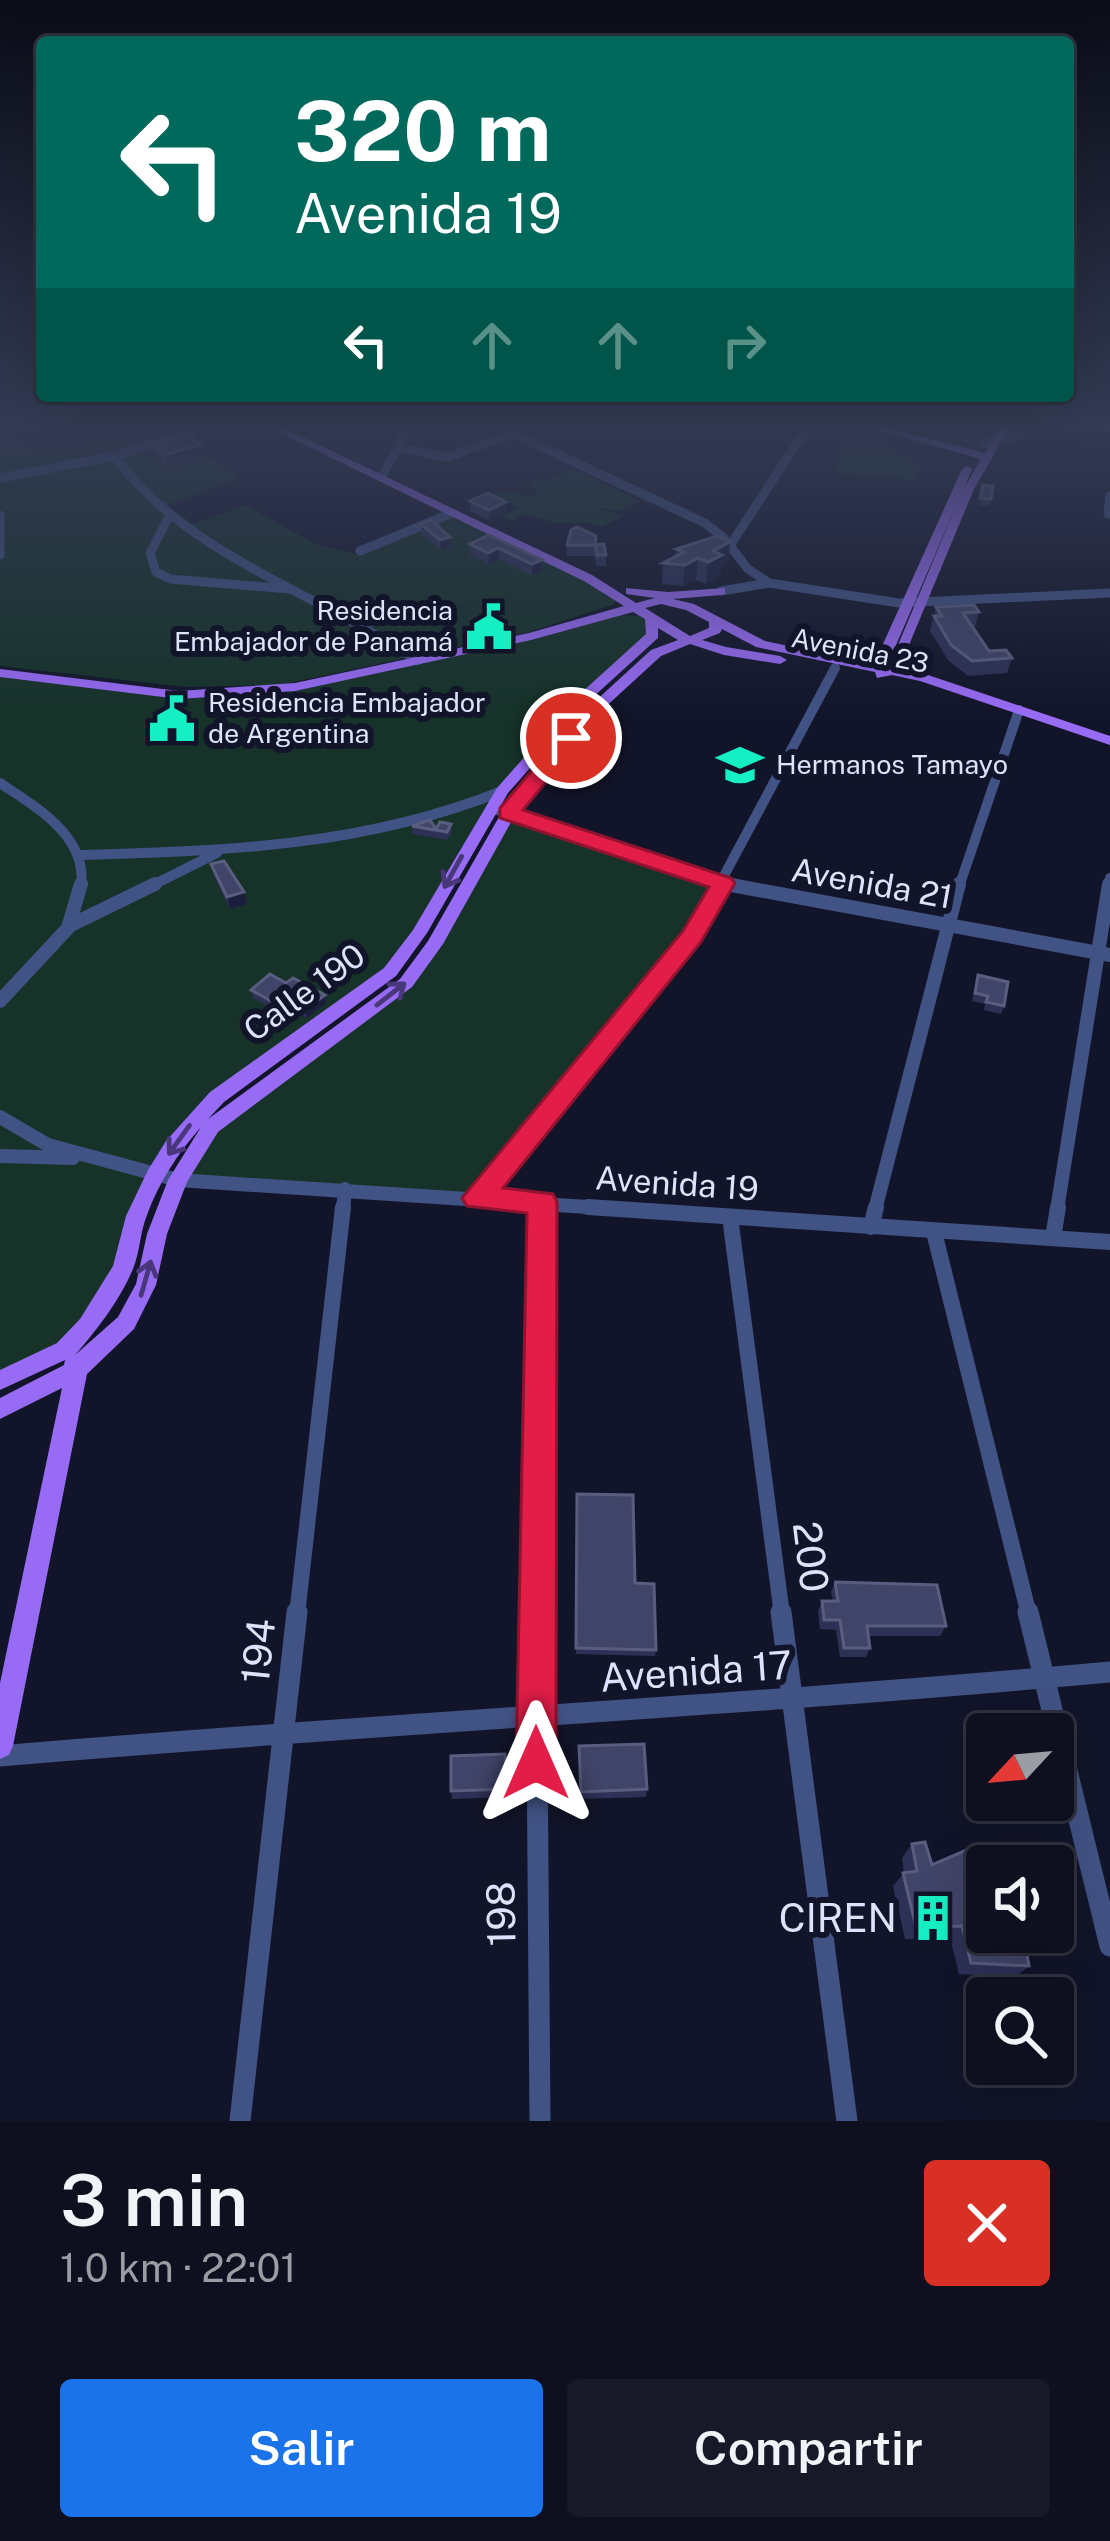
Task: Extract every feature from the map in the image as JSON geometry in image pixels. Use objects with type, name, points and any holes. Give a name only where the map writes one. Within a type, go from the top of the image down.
[{"type":"main road","points":[[465,519],[613,590],[644,616]]},
{"type":"main road","points":[[477,519],[630,591],[668,596],[721,591]]},
{"type":"main road","points":[[887,665],[942,519]]},
{"type":"main road","points":[[887,665],[925,602],[957,519]]},
{"type":"main road","points":[[600,617],[620,604],[613,590]]},
{"type":"main road","name":"Avenida 23","points":[[630,591],[711,618],[761,644],[887,665],[1110,741]]},
{"type":"main road","points":[[0,673],[155,693],[295,687],[600,617],[644,616],[666,600],[721,591]]},
{"type":"main road","points":[[691,640],[714,633],[705,603],[721,591]]},
{"type":"main road","name":"Avenida 23","points":[[644,616],[724,651],[835,668],[887,665],[1019,710]]},
{"type":"main road","name":"Calle 190","points":[[0,1746],[71,1359],[123,1268],[136,1216],[155,1175],[192,1121],[217,1097],[390,972],[414,940],[477,828],[500,811],[571,711],[653,635],[644,616]]},
{"type":"main road","name":"Calle 190","points":[[512,793],[656,653],[691,640]]},
{"type":"main road","points":[[671,646],[724,651]]},
{"type":"main road","name":"Calle 190","points":[[71,1359],[135,1310],[178,1180],[211,1127],[406,983],[435,944],[497,832],[500,811]]},
{"type":"main road","points":[[477,828],[497,832]]},
{"type":"main road","points":[[414,940],[435,944]]},
{"type":"main road","points":[[0,1380],[71,1359]]},
{"type":"main road","points":[[0,1408],[71,1359]]},
{"type":"street","points":[[0,519],[0,556]]},
{"type":"street","points":[[168,519],[151,553],[157,572],[170,579],[294,589]]},
{"type":"street","points":[[174,519],[418,659]]},
{"type":"street","points":[[360,551],[438,519]]},
{"type":"street","points":[[695,519],[730,544],[747,568],[769,583]]},
{"type":"street","points":[[730,544],[747,519]]},
{"type":"street","points":[[704,523],[745,522]]},
{"type":"street","points":[[721,591],[769,583],[907,603],[1110,593]]},
{"type":"street","points":[[477,1198],[692,936],[835,668]]},
{"type":"street","points":[[871,1227],[948,924],[1019,710]]},
{"type":"street","points":[[0,783],[73,838],[82,855],[82,889],[71,925]]},
{"type":"street","points":[[82,855],[224,849],[387,827],[512,793]]},
{"type":"street","name":"Avenida 21","points":[[500,811],[723,883],[1104,954]]},
{"type":"street","points":[[450,813],[477,828]]},
{"type":"street","points":[[0,1001],[71,925],[224,849]]},
{"type":"street","points":[[1053,1238],[1104,954],[1110,878]]},
{"type":"street","points":[[0,1117],[48,1144],[98,1160]]},
{"type":"street","points":[[0,1156],[98,1160]]},
{"type":"street","name":"Avenida 19","points":[[98,1160],[178,1180],[1110,1242]]},
{"type":"street","name":"194","points":[[240,2121],[345,1189]]},
{"type":"street","name":"198","points":[[540,2121],[535,1718],[542,1202]]},
{"type":"street","name":"200","points":[[730,1217],[848,2121]]},
{"type":"street","points":[[934,1232],[1110,1946]]},
{"type":"street","name":"Avenida 17","points":[[0,1756],[285,1732],[793,1700],[1110,1672]]},
{"type":"green space","points":[[0,519],[186,519],[193,524],[207,519],[270,519],[314,543],[357,555],[455,519],[615,598],[615,604],[529,632],[280,685],[185,687],[0,666]]},
{"type":"green space","points":[[541,519],[618,519],[600,527],[586,522]]},
{"type":"green space","points":[[617,615],[642,616],[654,628],[502,791],[390,972],[192,1121],[88,1325],[0,1380],[0,673],[179,694],[260,691]]},
{"type":"green space","points":[[508,813],[723,883],[692,936],[477,1197],[178,1180],[198,1145],[406,983]]},
{"type":"building","points":[[431,520],[450,537],[440,540],[421,524]]},
{"type":"building","points":[[577,527],[596,536],[595,545],[567,545],[571,530]]},
{"type":"building","points":[[489,535],[542,560],[532,564],[498,548],[488,553],[470,544]]},
{"type":"building","points":[[717,536],[730,542],[713,551],[722,555],[708,562],[698,558],[685,565],[663,563],[684,552],[676,549]]},
{"type":"building","points":[[604,544],[606,555],[597,555],[595,545]]},
{"type":"building","points":[[974,605],[979,612],[963,613],[989,651],[1006,650],[1012,658],[972,661],[951,645],[934,616],[942,616],[936,607]]},
{"type":"building","points":[[430,820],[436,829],[440,822],[451,824],[447,832],[412,826]]},
{"type":"building","points":[[224,861],[244,892],[227,897],[211,864]]},
{"type":"building","points":[[270,974],[286,983],[293,978],[325,995],[305,1010],[289,1001],[282,1007],[251,990]]},
{"type":"building","points":[[978,975],[1008,982],[1004,1006],[986,1002],[988,996],[975,993]]},
{"type":"building","points":[[577,1494],[633,1495],[635,1583],[654,1584],[656,1650],[576,1648]]},
{"type":"building","points":[[835,1582],[937,1585],[946,1626],[867,1626],[870,1648],[844,1648],[840,1620],[824,1620],[822,1601],[838,1601]]},
{"type":"building","points":[[644,1744],[647,1789],[581,1792],[579,1746]]},
{"type":"building","points":[[505,1754],[506,1789],[451,1791],[451,1756]]},
{"type":"building","points":[[925,1842],[932,1865],[966,1850],[966,1942],[962,1926],[916,1927],[903,1873],[917,1871],[912,1844]]},
{"type":"building","points":[[969,1953],[1027,1953],[1029,1966],[971,1963]]},
{"type":"place","name":"Residencia Embajador de Panamá","points":[[489,627]]},
{"type":"place","name":"Residencia Embajador de Argentina","points":[[172,719]]},
{"type":"place","name":"Hermanos Tamayo","points":[[740,765]]},
{"type":"place","name":"CIREN","points":[[933,1918]]},
{"type":"route","points":[[536,1763],[542,1202],[477,1198],[692,936],[723,883],[508,813],[571,738]]}]
